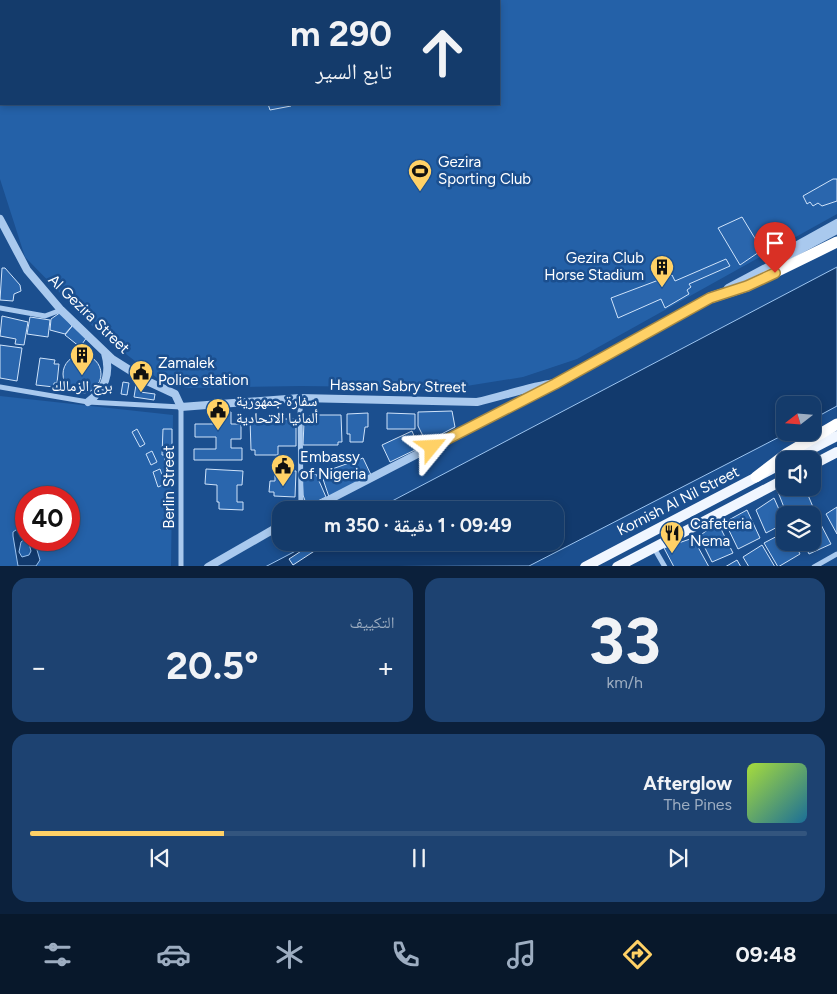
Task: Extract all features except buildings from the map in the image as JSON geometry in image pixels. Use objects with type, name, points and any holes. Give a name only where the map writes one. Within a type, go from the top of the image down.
[{"type":"highway","points":[[710,298],[747,286],[837,242]]},
{"type":"highway","points":[[756,477],[770,464],[837,424]]},
{"type":"main road","points":[[808,451],[837,436]]},
{"type":"main road","points":[[821,461],[836,454]]},
{"type":"main road","name":"Kornish Al Nil Street","points":[[585,566],[776,467]]},
{"type":"main road","name":"Kornish Al Nil Street","points":[[617,566],[776,484]]},
{"type":"street","name":"Al Gezira Street","points":[[0,219],[12,245],[27,270],[60,310],[105,354],[147,381],[175,394],[181,407]]},
{"type":"street","points":[[736,284],[742,277],[837,222]]},
{"type":"street","points":[[327,501],[555,384],[837,230]]},
{"type":"street","points":[[0,308],[45,316],[60,310]]},
{"type":"street","points":[[88,402],[104,385],[108,369],[105,354]]},
{"type":"street","name":"Hassan Sabry Street","points":[[0,387],[88,402],[181,407],[300,398],[477,402],[524,388],[555,384]]},
{"type":"street","points":[[300,398],[301,501]]},
{"type":"street","name":"Berlin Street","points":[[181,407],[181,566]]},
{"type":"street","points":[[208,566],[272,530]]},
{"type":"street","points":[[654,547],[664,566]]},
{"type":"street","points":[[814,566],[837,554]]},
{"type":"shaded area","name":"Gezira Sporting Club","points":[[500,0],[837,0],[837,214],[577,359],[523,377],[454,388],[301,386],[186,388],[157,378],[100,334],[25,257],[0,179],[0,105],[500,105]]},
{"type":"shaded area","points":[[837,267],[837,406],[821,415],[821,396],[776,396],[776,439],[564,548],[564,501],[392,501]]},
{"type":"shaded area","points":[[0,396],[173,415],[171,566],[0,566]]},
{"type":"shaded area","points":[[15,531],[15,548],[13,536]]},
{"type":"shaded area","points":[[16,551],[19,551],[22,557],[29,555],[31,551],[37,551],[40,560],[36,566],[18,566]]},
{"type":"shaded area","points":[[296,551],[558,551],[529,566],[267,566]]},
{"type":"place","name":"Gezira Sporting Club","points":[[420,192]]},
{"type":"place","name":"Gezira Club Horse Stadium","points":[[662,288]]},
{"type":"place","name":"برج الزمالك","points":[[82,376]]},
{"type":"place","name":"Zamalek Police station","points":[[141,393]]},
{"type":"place","name":"سفارة جمهورية ألمانيا الاتحادية","points":[[218,431]]},
{"type":"place","name":"Embassy of Nigeria","points":[[283,487]]},
{"type":"place","name":"Cafeteria Nema","points":[[672,554]]},
{"type":"route","points":[[432,447],[555,384],[710,298],[747,286],[775,273]]}]
